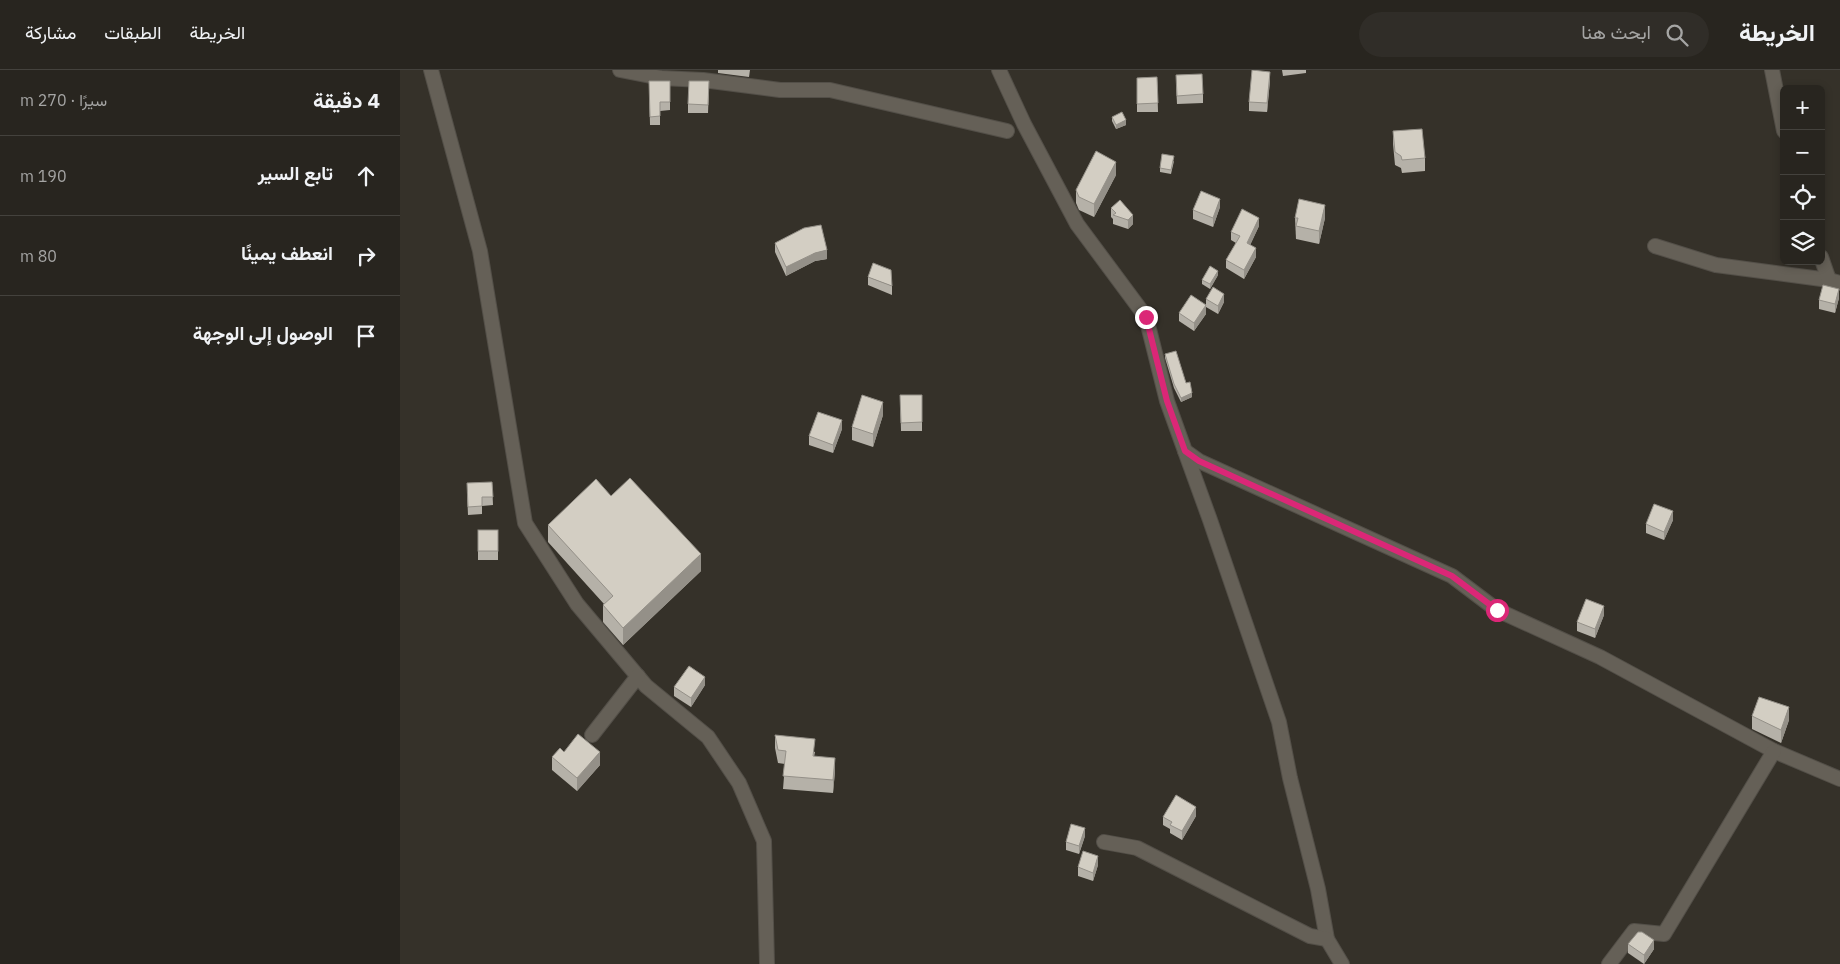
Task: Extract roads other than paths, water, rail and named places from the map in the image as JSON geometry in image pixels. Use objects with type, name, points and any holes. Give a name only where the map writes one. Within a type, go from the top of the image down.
[{"type":"street","points":[[431,70],[480,251],[525,523],[577,604],[646,686],[708,737],[739,783],[764,841],[767,964]]},
{"type":"street","points":[[620,70],[661,78],[702,80],[780,90],[830,90],[1007,131]]},
{"type":"street","points":[[999,70],[1024,124],[1077,224],[1146,317],[1167,401],[1279,722],[1290,778],[1318,889],[1327,939],[1342,964]]},
{"type":"street","points":[[1772,70],[1784,130]]},
{"type":"street","points":[[1655,246],[1716,265],[1834,281]]},
{"type":"street","points":[[1825,264],[1834,281]]},
{"type":"street","points":[[1185,451],[1199,461],[1452,576],[1497,610],[1600,657],[1774,751],[1840,779]]},
{"type":"street","points":[[592,735],[638,676]]},
{"type":"street","points":[[1609,964],[1634,931],[1664,934],[1774,751]]},
{"type":"street","points":[[1104,842],[1137,848],[1310,936],[1327,939]]}]
